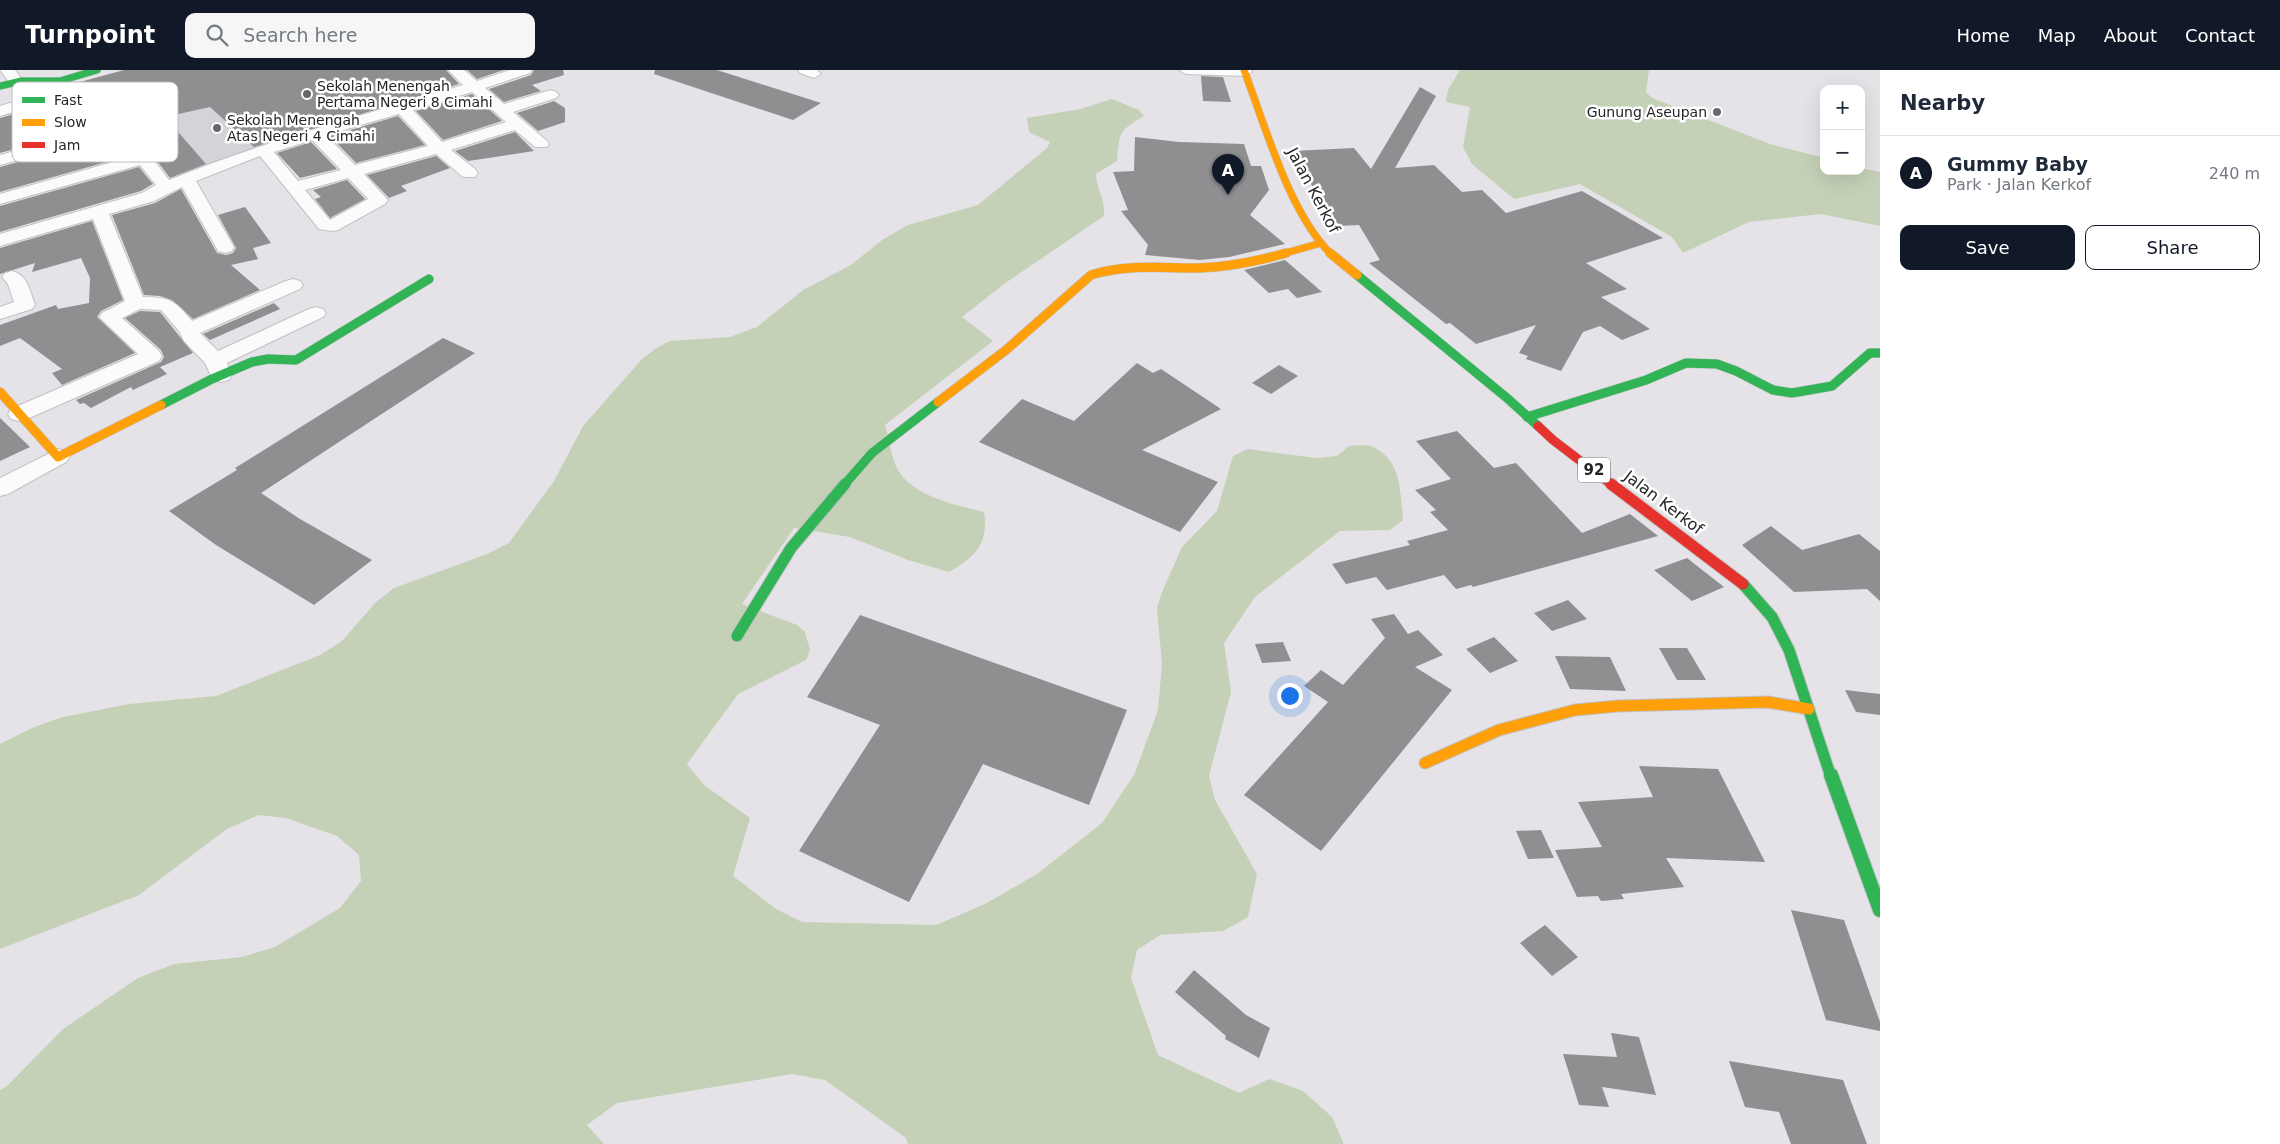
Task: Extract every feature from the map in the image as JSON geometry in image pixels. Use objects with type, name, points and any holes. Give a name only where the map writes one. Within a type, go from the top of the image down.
[{"type":"street","points":[[72,82],[97,70]]},
{"type":"street","points":[[455,70],[541,144]]},
{"type":"street","points":[[0,312],[25,305],[6,259],[71,219],[148,197],[186,178],[316,134],[475,87],[494,74],[525,70]]},
{"type":"street","points":[[1186,70],[1244,71]]},
{"type":"street","name":"Jalan Kerkof","points":[[1244,71],[1287,181],[1321,243],[1346,266],[1507,398],[1553,440],[1746,587],[1772,617],[1781,632],[1838,798],[1880,910]]},
{"type":"street","points":[[0,86],[11,76],[38,82]]},
{"type":"street","points":[[503,110],[551,95]]},
{"type":"street","points":[[0,111],[12,106]]},
{"type":"street","points":[[403,108],[439,148],[469,173]]},
{"type":"street","points":[[293,188],[439,148],[518,123]]},
{"type":"street","points":[[264,151],[325,225],[332,226],[379,200],[316,134]]},
{"type":"street","points":[[0,199],[131,162]]},
{"type":"street","points":[[148,162],[166,187]]},
{"type":"street","points":[[186,178],[225,247]]},
{"type":"street","points":[[38,188],[71,219]]},
{"type":"street","points":[[99,211],[136,303]]},
{"type":"street","points":[[736,636],[791,548],[872,453],[1006,350],[1091,275],[1106,268],[1132,264],[1216,267],[1321,243]]},
{"type":"street","points":[[218,367],[267,358],[286,362],[296,360],[429,279]]},
{"type":"street","points":[[189,330],[293,285]]},
{"type":"street","points":[[19,414],[152,356],[109,317],[136,303],[165,304],[189,330],[191,337],[218,367]]},
{"type":"street","points":[[0,488],[316,313]]},
{"type":"street","points":[[1527,417],[1646,380],[1686,363],[1717,364],[1736,370],[1773,390],[1792,393],[1832,386],[1870,353],[1880,353]]},
{"type":"street","points":[[0,392],[58,457]]},
{"type":"street","points":[[1425,763],[1499,730],[1575,710],[1618,706],[1768,702],[1809,709]]},
{"type":"shaded area","name":"Sekolah Menengah Atas Negeri 4 Cimahi","points":[[207,70],[293,141],[194,171],[178,153],[178,91]]},
{"type":"green space","points":[[1460,70],[1649,70],[1646,92],[1652,98],[1770,144],[1820,157],[1820,175],[1865,175],[1865,169],[1880,172],[1880,226],[1821,214],[1749,222],[1683,253],[1672,237],[1580,184],[1514,199],[1472,164],[1463,147],[1470,107],[1446,102],[1448,90]]},
{"type":"green space","points":[[1112,99],[1139,110],[1144,116],[1122,133],[1117,161],[1096,174],[1104,205],[1104,216],[1004,284],[962,317],[993,341],[885,425],[898,470],[914,487],[936,498],[984,512],[984,533],[978,548],[966,561],[949,572],[908,560],[850,537],[794,528],[742,604],[797,625],[805,632],[810,650],[806,660],[738,694],[687,764],[704,785],[750,818],[733,876],[776,909],[802,922],[936,925],[985,904],[1037,874],[1102,823],[1135,773],[1158,710],[1162,664],[1157,608],[1182,547],[1217,511],[1233,456],[1248,449],[1316,458],[1337,456],[1349,446],[1365,445],[1373,447],[1390,460],[1398,478],[1403,520],[1390,530],[1340,531],[1255,597],[1224,643],[1231,692],[1209,776],[1215,800],[1257,874],[1248,917],[1223,931],[1160,935],[1137,950],[1131,978],[1158,1055],[1239,1093],[1269,1079],[1303,1091],[1332,1117],[1344,1144],[908,1144],[906,1138],[825,1080],[792,1074],[617,1103],[587,1125],[604,1144],[0,1144],[0,1090],[7,1086],[63,1029],[138,978],[174,964],[242,957],[275,947],[340,908],[361,881],[359,855],[337,836],[286,818],[258,815],[227,829],[139,895],[0,949],[0,744],[34,727],[63,717],[129,704],[216,696],[320,655],[342,641],[375,603],[394,588],[487,554],[509,543],[554,481],[583,426],[642,359],[655,349],[670,341],[730,337],[757,327],[803,290],[851,265],[882,240],[908,225],[978,205],[1047,148],[1050,142],[1029,132],[1027,118],[1080,109]]},
{"type":"building","points":[[124,70],[446,70],[459,84],[254,147],[210,107],[178,114],[178,82],[80,82]]},
{"type":"building","points":[[467,70],[504,70],[477,79]]},
{"type":"building","points":[[534,70],[563,70],[564,75],[532,85],[541,91],[504,102],[489,89],[531,75]]},
{"type":"building","points":[[655,70],[717,70],[821,103],[793,120],[654,74]]},
{"type":"building","points":[[1201,76],[1223,77],[1231,102],[1203,101]]},
{"type":"building","points":[[1420,87],[1436,96],[1395,168],[1434,165],[1462,192],[1482,190],[1506,213],[1582,191],[1663,238],[1586,263],[1627,289],[1601,297],[1650,329],[1622,340],[1600,326],[1583,332],[1561,371],[1526,359],[1528,356],[1519,353],[1536,325],[1476,344],[1450,323],[1446,324],[1369,263],[1380,260],[1359,225],[1336,226],[1301,167],[1305,167],[1293,151],[1354,148],[1371,169]]},
{"type":"building","points":[[472,94],[502,121],[443,140],[416,111]]},
{"type":"building","points":[[554,101],[565,108],[565,122],[538,131],[517,113]]},
{"type":"building","points":[[12,114],[12,150],[0,153],[0,118]]},
{"type":"building","points":[[398,116],[425,145],[356,163],[330,136]]},
{"type":"building","points":[[178,132],[206,164],[170,178],[158,162],[178,162]]},
{"type":"building","points":[[515,132],[534,151],[468,161],[455,151]]},
{"type":"building","points":[[1135,137],[1179,142],[1244,144],[1251,166],[1261,166],[1269,190],[1250,215],[1285,244],[1229,257],[1200,260],[1145,255],[1148,245],[1121,211],[1128,210],[1113,172],[1134,171]]},
{"type":"building","points":[[311,142],[337,169],[300,178],[277,153]]},
{"type":"building","points":[[436,156],[450,168],[401,186],[407,191],[389,198],[367,175]]},
{"type":"building","points":[[18,162],[106,162],[0,192],[0,167]]},
{"type":"building","points":[[139,167],[153,184],[141,191],[0,232],[0,206]]},
{"type":"building","points":[[347,180],[365,199],[330,218],[315,199],[321,197],[313,190]]},
{"type":"building","points":[[181,189],[217,253],[226,255],[233,253],[236,248],[218,215],[245,207],[271,243],[253,248],[258,259],[231,265],[260,290],[193,319],[172,300],[160,296],[144,295],[112,215],[155,203]]},
{"type":"building","points":[[92,221],[123,300],[101,311],[97,317],[135,353],[62,385],[52,373],[62,369],[20,338],[0,346],[0,325],[56,305],[58,309],[89,303],[90,278],[81,258],[32,272],[35,263],[0,274],[0,248]]},
{"type":"building","points":[[1285,260],[1322,292],[1297,298],[1288,289],[1269,293],[1244,270]]},
{"type":"building","points":[[274,303],[280,309],[210,340],[203,334]]},
{"type":"building","points":[[140,311],[160,312],[193,353],[160,367],[167,374],[133,390],[131,387],[91,408],[84,403],[80,404],[76,400],[161,362],[164,357],[161,350],[125,318]]},
{"type":"building","points":[[443,338],[475,353],[261,493],[300,519],[372,560],[314,605],[216,545],[169,511],[237,470],[235,468]]},
{"type":"building","points":[[1137,363],[1153,373],[1161,369],[1221,409],[1142,450],[1218,482],[1180,532],[979,442],[1022,399],[1074,421]]},
{"type":"building","points":[[1279,365],[1298,376],[1271,394],[1252,383]]},
{"type":"building","points":[[0,418],[30,447],[0,461]]},
{"type":"building","points":[[1457,431],[1494,468],[1516,463],[1582,533],[1630,514],[1658,536],[1473,587],[1471,585],[1456,589],[1444,575],[1387,590],[1376,577],[1346,584],[1332,564],[1410,545],[1407,541],[1448,530],[1430,512],[1436,510],[1415,490],[1451,479],[1416,441]]},
{"type":"building","points":[[1771,526],[1802,550],[1859,534],[1880,551],[1880,601],[1867,589],[1794,592],[1742,545]]},
{"type":"building","points":[[1687,558],[1724,587],[1692,601],[1654,570]]},
{"type":"building","points":[[1568,600],[1587,619],[1552,631],[1534,613]]},
{"type":"building","points":[[1394,614],[1408,634],[1418,630],[1443,655],[1415,667],[1452,690],[1321,851],[1244,795],[1328,702],[1304,686],[1321,670],[1343,685],[1385,638],[1371,619]]},
{"type":"building","points":[[860,615],[1127,710],[1089,805],[983,764],[909,902],[799,851],[880,725],[807,697]]},
{"type":"building","points":[[1494,637],[1518,661],[1490,673],[1466,649]]},
{"type":"building","points":[[1283,642],[1291,661],[1262,663],[1255,644]]},
{"type":"building","points":[[1659,648],[1687,648],[1706,680],[1677,680]]},
{"type":"building","points":[[1555,656],[1610,657],[1626,691],[1570,689]]},
{"type":"building","points":[[1845,690],[1880,694],[1880,715],[1856,712]]},
{"type":"building","points":[[1639,766],[1718,769],[1765,862],[1666,858],[1684,887],[1621,894],[1624,899],[1601,901],[1598,896],[1577,897],[1555,850],[1602,847],[1578,802],[1653,797]]},
{"type":"building","points":[[1541,830],[1554,858],[1528,859],[1516,831]]},
{"type":"building","points":[[1791,910],[1844,920],[1880,1022],[1880,1031],[1826,1020]]},
{"type":"building","points":[[1545,925],[1578,957],[1552,976],[1520,943]]},
{"type":"building","points":[[1194,970],[1246,1015],[1270,1028],[1259,1058],[1225,1039],[1226,1036],[1175,992]]},
{"type":"building","points":[[1611,1033],[1639,1037],[1656,1095],[1602,1087],[1609,1107],[1579,1105],[1563,1054],[1617,1057]]},
{"type":"building","points":[[1729,1061],[1843,1080],[1867,1144],[1791,1144],[1779,1112],[1745,1107]]},
{"type":"traffic: fast","points":[[17,82],[60,81],[97,70]]},
{"type":"traffic: fast","points":[[0,86],[12,83]]},
{"type":"traffic: fast","points":[[1357,275],[1507,398],[1538,426]]},
{"type":"traffic: fast","points":[[161,405],[212,379],[252,362],[268,359],[296,360],[429,279]]},
{"type":"traffic: fast","points":[[1527,417],[1646,380],[1686,363],[1717,364],[1736,371],[1773,390],[1792,393],[1832,386],[1870,353],[1880,353]]},
{"type":"traffic: fast","points":[[737,636],[791,548],[834,496],[872,453],[938,402]]},
{"type":"traffic: fast","points":[[1743,584],[1772,617],[1789,650],[1838,798],[1880,910]]},
{"type":"traffic: slow","points":[[1244,70],[1277,158],[1296,201],[1320,241],[1337,259],[1357,275]]},
{"type":"traffic: slow","points":[[938,402],[1006,350],[1091,275],[1107,270],[1138,266],[1216,267],[1243,263],[1321,243]]},
{"type":"traffic: slow","points":[[0,392],[58,457],[161,405]]},
{"type":"traffic: slow","points":[[1425,763],[1499,730],[1575,710],[1618,706],[1768,702],[1809,709]]},
{"type":"traffic: jam","points":[[1538,426],[1553,440],[1743,584]]},
{"type":"place","name":"Sekolah Menengah Pertama Negeri 8 Cimahi","points":[[307,94]]},
{"type":"place","name":"Gunung Aseupan","points":[[1717,112]]},
{"type":"place","name":"Sekolah Menengah Atas Negeri 4 Cimahi","points":[[217,128]]},
{"type":"place","name":"Gummy Baby","points":[[1228,195]]}]
